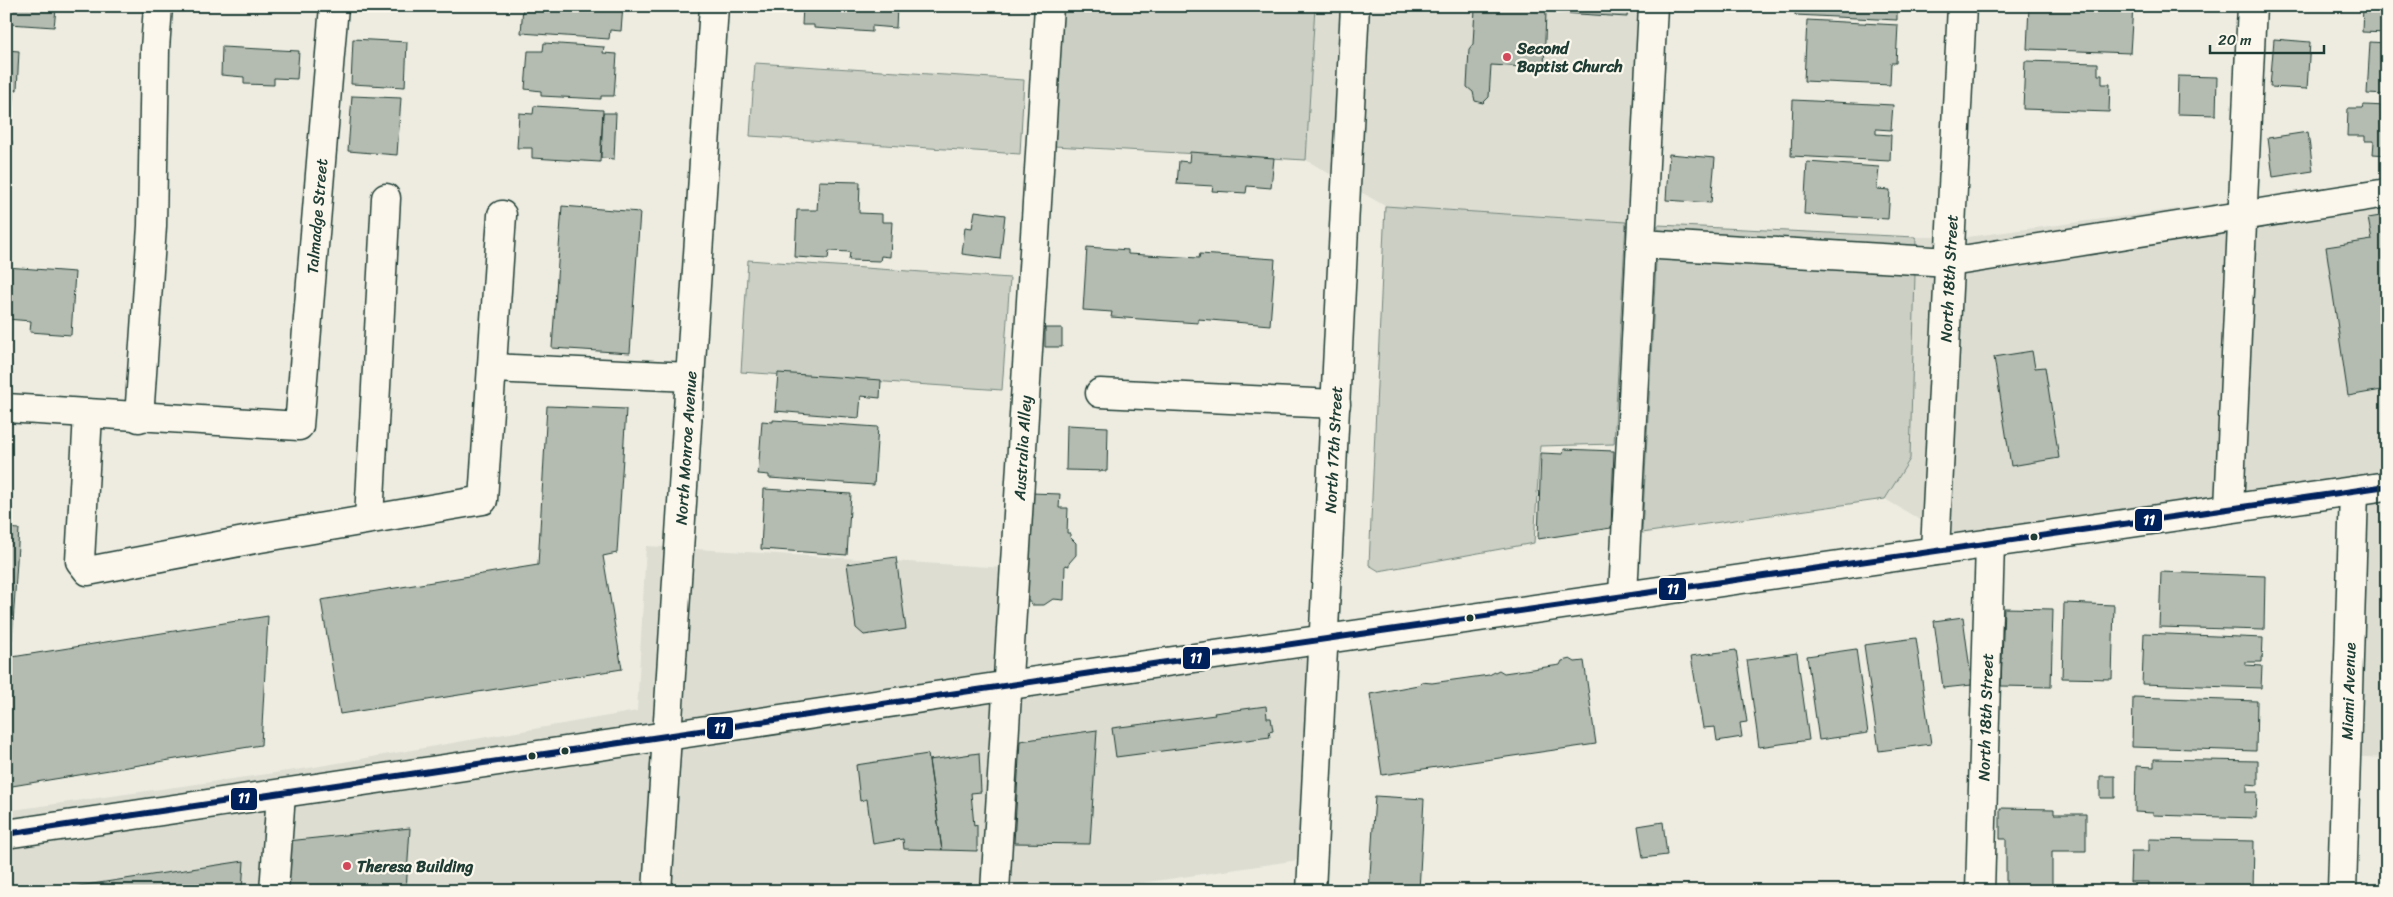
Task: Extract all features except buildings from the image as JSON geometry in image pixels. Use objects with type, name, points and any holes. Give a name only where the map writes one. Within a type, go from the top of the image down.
[{"type":"street","points":[[6,408],[138,418],[152,226],[155,49],[158,6]]},
{"type":"street","name":"Talmadge Street","points":[[138,418],[298,426],[334,6]]},
{"type":"street","name":"North Monroe Avenue","points":[[656,891],[714,6]]},
{"type":"street","name":"Australia Alley","points":[[995,891],[1048,6]]},
{"type":"street","name":"North 17th Street","points":[[1311,891],[1322,639],[1336,404],[1355,6]]},
{"type":"street","points":[[1623,595],[1652,6]]},
{"type":"street","name":"North 18th Street","points":[[1935,550],[1962,6]]},
{"type":"street","points":[[2230,508],[2252,6]]},
{"type":"street","points":[[1641,244],[1950,262],[2387,192]]},
{"type":"street","points":[[369,519],[386,198]]},
{"type":"street","points":[[88,414],[80,561],[88,570],[484,500],[502,216]]},
{"type":"street","points":[[492,368],[690,377]]},
{"type":"street","points":[[1100,393],[1336,404]]},
{"type":"street","points":[[6,834],[665,735],[2387,486]]},
{"type":"street","name":"Miami Avenue","points":[[2342,891],[2354,491]]},
{"type":"street","name":"North 18th Street","points":[[1980,891],[1990,543]]},
{"type":"street","points":[[274,891],[282,794]]},
{"type":"shaded area","points":[[1062,6],[1315,6],[1306,160],[1054,146]]},
{"type":"shaded area","points":[[1315,6],[1641,6],[1626,222],[1385,206],[1306,160]]},
{"type":"shaded area","points":[[755,63],[1024,80],[1020,154],[750,136]]},
{"type":"shaded area","points":[[2387,181],[2387,758],[2344,756],[2356,481],[1944,534],[1885,499],[1910,459],[1916,237],[1967,237]]},
{"type":"shaded area","points":[[1385,206],[1626,222],[1614,444],[1540,446],[1534,543],[1379,571],[1369,565]]},
{"type":"shaded area","points":[[1658,225],[1916,237],[1910,459],[1885,499],[1642,533]]},
{"type":"shaded area","points":[[748,260],[1010,278],[1002,390],[741,372]]},
{"type":"shaded area","points":[[646,546],[1005,568],[1003,684],[1322,628],[1312,858],[1087,891],[6,891],[6,811],[309,768],[637,711]]},
{"type":"transit line","name":"11","points":[[6,834],[1118,669],[2387,486]]},
{"type":"place","name":"Second Baptist Church","points":[[1507,57]]},
{"type":"place","name":"Theresa Building","points":[[347,866]]}]
